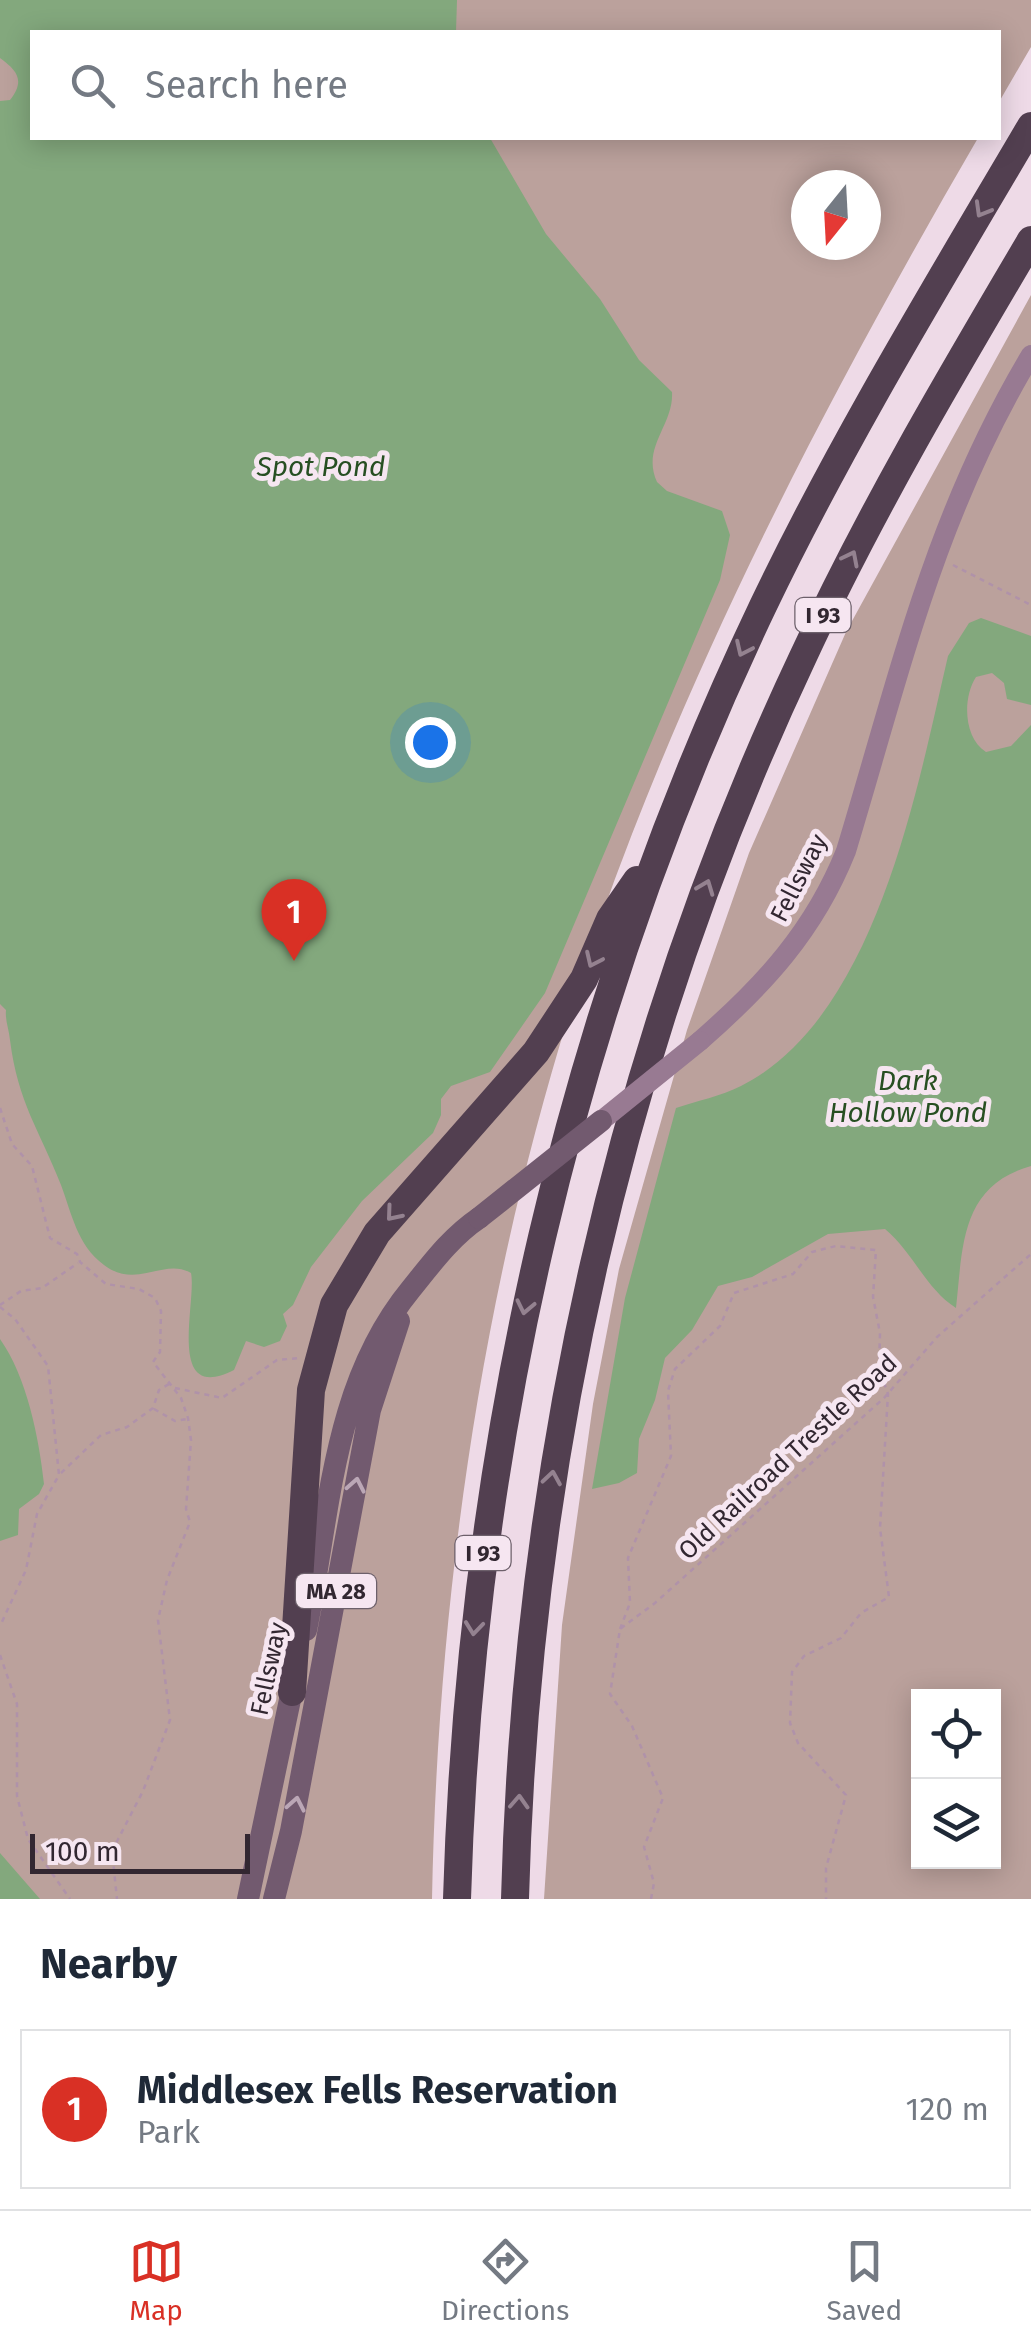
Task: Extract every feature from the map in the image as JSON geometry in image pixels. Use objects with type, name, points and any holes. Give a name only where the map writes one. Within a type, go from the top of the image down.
[{"type":"highway","name":"I 93","points":[[457,1899],[473,1638],[512,1369],[574,1107],[660,846],[726,686],[803,524],[1031,126]]},
{"type":"highway","name":"I 93","points":[[515,1899],[529,1656],[557,1444],[596,1252],[652,1046],[716,860],[800,663],[871,518],[1031,240]]},
{"type":"highway","points":[[292,1692],[308,1425],[316,1361],[334,1305],[361,1255],[536,1052],[584,978],[610,919],[660,846]]},
{"type":"main road","name":"Fellsway","points":[[248,1899],[349,1405],[381,1328],[444,1248],[700,1042],[782,963],[827,895],[846,851],[934,556],[983,438],[1031,355]]},
{"type":"main road","name":"Fellsway","points":[[274,1899],[291,1831],[370,1410],[412,1288]]},
{"type":"path","points":[[934,556],[1031,605]]},
{"type":"path","points":[[0,1108],[12,1144],[32,1166],[50,1238],[77,1254],[80,1262],[106,1284],[140,1290],[154,1298],[161,1311],[160,1352],[153,1362],[174,1388],[188,1418],[191,1440],[186,1509],[190,1522],[166,1580],[158,1620],[170,1720],[143,1792],[112,1851],[117,1899]]},
{"type":"path","points":[[651,1899],[654,1883],[644,1847],[664,1798],[632,1726],[610,1694],[620,1628],[630,1603],[628,1558],[671,1456],[668,1391],[675,1369],[720,1326],[734,1293],[792,1274],[812,1252],[836,1246],[876,1250],[873,1298],[880,1333],[879,1368],[888,1394],[880,1528],[889,1597],[861,1613],[841,1638],[804,1656],[792,1672],[788,1691],[790,1723],[798,1743],[846,1796],[826,1868],[826,1899]]},
{"type":"path","name":"Old Railroad Trestle Road","points":[[620,1628],[655,1603],[888,1394],[937,1337],[1031,1254]]},
{"type":"path","points":[[59,1475],[48,1366],[15,1319],[0,1306],[21,1290],[42,1288],[80,1262]]},
{"type":"path","points":[[174,1388],[222,1398],[277,1360],[316,1361]]},
{"type":"path","points":[[0,1626],[26,1570],[38,1514],[59,1475],[102,1436],[127,1427],[153,1408],[159,1390],[170,1384]]},
{"type":"path","points":[[153,1408],[175,1422],[188,1418]]},
{"type":"path","points":[[0,1655],[17,1704],[18,1796],[28,1839],[70,1899]]},
{"type":"shaded area","name":"Spot Pond","points":[[0,0],[1031,0],[1031,47],[1001,99],[1001,30],[30,30],[30,140],[977,140],[882,307],[749,566],[669,744],[586,962],[546,1093],[485,1358],[464,1492],[437,1763],[432,1899],[0,1899]]},
{"type":"shaded area","points":[[1031,295],[1031,1899],[544,1899],[562,1625],[593,1404],[619,1269],[687,1030],[749,853],[846,632]]},
{"type":"water","name":"Spot Pond","points":[[0,0],[457,0],[456,30],[30,30],[30,140],[491,140],[546,234],[600,299],[639,360],[672,392],[653,458],[657,482],[667,491],[722,511],[730,535],[720,580],[545,993],[490,1072],[451,1086],[441,1099],[441,1115],[433,1133],[362,1201],[311,1267],[293,1305],[283,1314],[287,1326],[280,1341],[264,1347],[246,1341],[234,1370],[213,1377],[199,1374],[192,1362],[191,1273],[181,1269],[128,1275],[116,1272],[95,1257],[81,1239],[24,1099],[6,1010],[0,1004],[0,101],[10,100],[18,82],[15,72],[0,58]]},
{"type":"water","name":"Dark Hollow Pond","points":[[981,618],[1031,636],[1031,705],[1007,699],[1004,683],[992,673],[976,677],[967,707],[969,728],[986,752],[1011,746],[1031,725],[1031,1166],[1008,1175],[978,1203],[964,1241],[956,1308],[885,1229],[828,1234],[752,1277],[718,1286],[692,1330],[665,1358],[655,1400],[639,1439],[637,1473],[619,1483],[592,1489],[625,1298],[676,1108],[741,1086],[787,1053],[826,1009],[858,955],[884,895],[922,770],[948,656],[969,623]]},
{"type":"water","points":[[0,1339],[18,1371],[30,1409],[44,1484],[39,1494],[19,1509],[18,1535],[0,1541]]},
{"type":"water","points":[[0,1853],[40,1899],[0,1899]]},
{"type":"place","name":"Middlesex Fells Reservation","points":[[294,961]]}]
